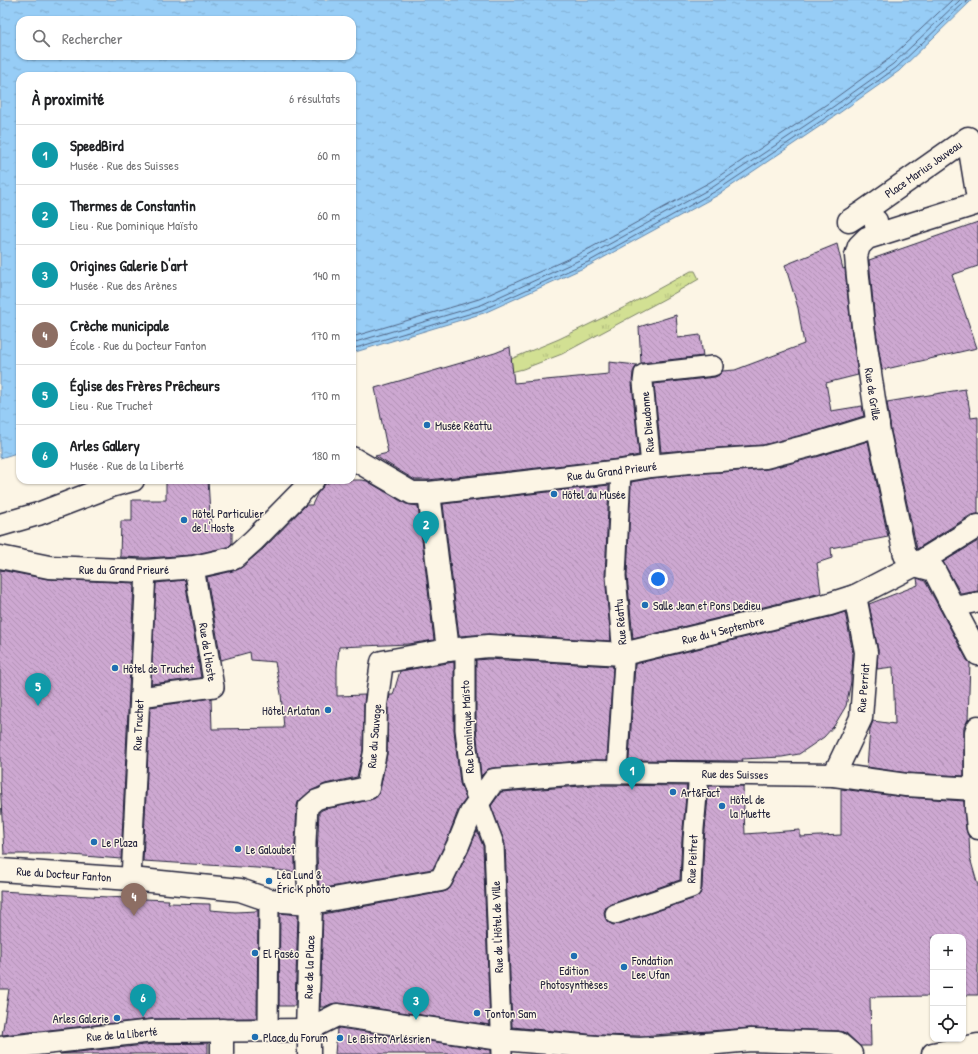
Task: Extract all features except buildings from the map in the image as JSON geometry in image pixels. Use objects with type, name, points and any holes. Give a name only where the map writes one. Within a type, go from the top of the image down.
[{"type":"street","name":"Place Marius Jouveau","points":[[883,233],[876,225],[876,214],[881,199],[973,133]]},
{"type":"street","name":"Place Marius Jouveau","points":[[973,133],[978,199]]},
{"type":"street","points":[[849,221],[881,199]]},
{"type":"street","points":[[883,233],[978,203]]},
{"type":"street","name":"Rue de Grille","points":[[883,233],[867,238],[859,246],[856,256],[863,326],[878,425],[905,555],[915,565]]},
{"type":"street","name":"Rue Dieudonne","points":[[651,466],[643,382],[644,374],[713,366]]},
{"type":"street","name":"Rue du Grand Prieuré","points":[[356,460],[412,493],[428,493],[621,471],[651,466],[765,457],[816,444],[878,425]]},
{"type":"street","name":"Rue Réattu","points":[[617,773],[624,662],[616,576],[621,471]]},
{"type":"street","points":[[0,525],[38,514],[118,484]]},
{"type":"street","name":"Rue du Grand Prieuré","points":[[0,557],[49,567],[146,571],[194,568],[234,558],[254,540],[309,484]]},
{"type":"street","name":"Rue Dominique Maïsto","points":[[428,493],[456,649],[471,782],[478,803]]},
{"type":"street","name":"Rue du 4 Septembre","points":[[456,649],[488,646],[623,654],[823,606],[855,596],[915,565],[978,526]]},
{"type":"street","points":[[915,565],[934,570],[978,654]]},
{"type":"street","name":"Rue de l'Hoste","points":[[140,697],[214,687],[194,568]]},
{"type":"street","name":"Rue Truchet","points":[[131,879],[146,571]]},
{"type":"street","name":"Rue Perriat","points":[[834,775],[861,718],[866,652],[855,596]]},
{"type":"street","points":[[953,607],[978,602]]},
{"type":"street","name":"Rue du Sauvage","points":[[311,903],[308,893],[305,847],[308,808],[316,800],[328,796],[368,788],[375,752],[376,705],[382,662],[456,649]]},
{"type":"street","points":[[978,727],[976,732],[976,789],[978,816]]},
{"type":"street","name":"Rue des Suisses","points":[[494,780],[595,772],[834,775],[906,785],[976,789]]},
{"type":"street","name":"Rue Peitret","points":[[615,914],[691,888],[692,840],[699,773]]},
{"type":"street","name":"Rue du Docteur Fanton","points":[[0,870],[131,879],[240,890],[269,900],[311,903],[441,880],[472,813],[494,780]]},
{"type":"street","name":"Rue de l'Hôtel de Ville","points":[[478,803],[494,844],[501,1047]]},
{"type":"street","points":[[268,1030],[269,900]]},
{"type":"street","name":"Rue de la Place","points":[[306,1030],[311,903]]},
{"type":"street","points":[[309,1054],[309,1044],[306,1030],[337,1016],[501,1047],[596,1047],[640,1049],[751,1040],[838,1043],[851,1054]]},
{"type":"street","points":[[222,1030],[222,1054]]},
{"type":"street","name":"Rue de la Liberté","points":[[0,1048],[82,1046],[153,1031],[306,1030]]},
{"type":"street","points":[[933,1054],[978,1045]]},
{"type":"green space","points":[[691,271],[695,271],[699,279],[562,354],[523,369],[479,380],[499,364],[559,339],[627,306]]},
{"type":"water","points":[[0,0],[972,0],[899,71],[718,195],[590,265],[484,313],[356,352],[356,72],[16,72],[16,453],[0,458]]},
{"type":"place","name":"Musée Réattu","points":[[427,425]]},
{"type":"place","name":"Hôtel du Musée","points":[[554,494]]},
{"type":"place","name":"Hôtel Particulier de L'Hoste","points":[[184,520]]},
{"type":"place","name":"Thermes de Constantin","points":[[426,544]]},
{"type":"place","name":"Salle Jean et Pons Dedieu","points":[[645,605]]},
{"type":"place","name":"Hôtel de Truchet","points":[[115,668]]},
{"type":"place","name":"Église des Frères Prêcheurs","points":[[38,706]]},
{"type":"place","name":"Hôtel Arlatan","points":[[328,710]]},
{"type":"place","name":"SpeedBird","points":[[632,790]]},
{"type":"place","name":"Art&Fact","points":[[673,792]]},
{"type":"place","name":"Hôtel de la Muette","points":[[722,806]]},
{"type":"place","name":"Le Plaza","points":[[94,842]]},
{"type":"place","name":"Le Galoubet","points":[[238,849]]},
{"type":"place","name":"Léa Lund & Éric K photo","points":[[269,881]]},
{"type":"place","name":"Crèche municipale","points":[[134,916]]},
{"type":"place","name":"El Paséo","points":[[255,953]]},
{"type":"place","name":"Edition Photosynthèses","points":[[574,956]]},
{"type":"place","name":"Fondation Lee Ufan","points":[[624,967]]},
{"type":"place","name":"Tonton Sam","points":[[477,1013]]},
{"type":"place","name":"Arles Gallery","points":[[143,1017]]},
{"type":"place","name":"Arles Galerie","points":[[117,1018]]},
{"type":"place","name":"Origines Galerie D'art","points":[[416,1020]]},
{"type":"place","name":"Place du Forum","points":[[255,1037]]},
{"type":"place","name":"Le Bistro Arlésrien","points":[[340,1038]]}]
